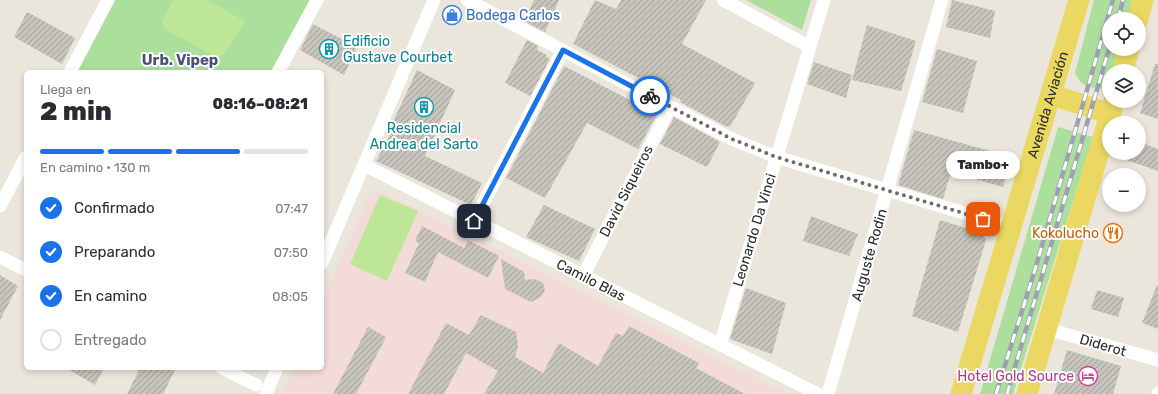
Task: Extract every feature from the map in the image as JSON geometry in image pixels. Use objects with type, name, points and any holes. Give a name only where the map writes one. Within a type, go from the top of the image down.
[{"type":"main road","name":"Avenida Aviación","points":[[960,394],[1052,95],[1079,0]]},
{"type":"main road","points":[[1140,12],[1143,0]]},
{"type":"main road","points":[[1052,95],[1102,105]]},
{"type":"main road","points":[[1027,394],[1112,108]]},
{"type":"street","points":[[71,70],[108,0]]},
{"type":"street","points":[[279,70],[317,0]]},
{"type":"street","points":[[324,258],[434,0]]},
{"type":"street","points":[[467,0],[732,139],[776,157],[1011,227]]},
{"type":"street","points":[[723,0],[810,47]]},
{"type":"street","name":"Leonardo Da Vinci","points":[[720,345],[824,0]]},
{"type":"street","name":"Auguste Rodin","points":[[828,394],[888,191],[942,0]]},
{"type":"street","points":[[474,221],[563,50]]},
{"type":"street","name":"David Siqueiros","points":[[583,276],[670,106]]},
{"type":"street","points":[[0,206],[24,160]]},
{"type":"street","name":"Camilo Blas","points":[[364,165],[818,394]]},
{"type":"street","points":[[0,256],[24,269]]},
{"type":"street","name":"Diderot","points":[[1047,329],[1158,360]]},
{"type":"street","points":[[226,370],[261,390],[276,370]]},
{"type":"shaded area","points":[[375,192],[381,192],[789,394],[283,394],[293,370],[324,370],[324,297],[369,195]]},
{"type":"green space","points":[[114,0],[311,0],[273,70],[77,70]]},
{"type":"green space","points":[[173,0],[207,0],[245,21],[223,56],[215,57],[165,29],[162,22]]},
{"type":"green space","points":[[746,0],[811,0],[802,30]]},
{"type":"green space","points":[[1094,0],[1134,0],[1130,12],[1102,12],[1102,56],[1117,56],[1115,64],[1102,64],[1102,89],[1092,88],[1084,85],[1075,73]]},
{"type":"green space","points":[[1058,127],[1093,137],[1013,394],[980,394]]},
{"type":"green space","points":[[380,195],[418,211],[387,281],[350,264]]},
{"type":"building","points":[[534,0],[559,0],[545,32],[524,21]]},
{"type":"building","points":[[595,0],[616,9],[621,0],[706,0],[682,44],[755,83],[730,127],[727,127],[680,102],[681,100],[573,44]]},
{"type":"building","points":[[952,0],[995,11],[990,38],[946,27]]},
{"type":"building","points":[[27,12],[75,38],[62,64],[14,37]]},
{"type":"building","name":"Edificio Gustave Courbet","points":[[313,24],[357,47],[344,75],[300,50]]},
{"type":"building","points":[[867,25],[916,41],[901,91],[852,80]]},
{"type":"building","points":[[527,40],[538,46],[537,50],[547,55],[546,57],[550,59],[530,96],[505,83]]},
{"type":"building","points":[[937,49],[977,61],[963,113],[922,102]]},
{"type":"building","points":[[814,62],[852,75],[846,98],[807,84]]},
{"type":"building","points":[[1155,64],[1158,64],[1158,119],[1140,113],[1142,108],[1146,108],[1146,93]]},
{"type":"building","points":[[564,66],[657,114],[638,149],[587,123],[545,198],[506,178]]},
{"type":"building","points":[[417,70],[455,90],[425,156],[482,183],[471,205],[376,161],[395,125],[392,124]]},
{"type":"building","points":[[674,117],[720,142],[707,167],[660,144]]},
{"type":"building","points":[[914,130],[1012,157],[1003,187],[951,172],[943,199],[898,185]]},
{"type":"building","points":[[1146,145],[1158,149],[1158,171],[1126,160],[1146,160]]},
{"type":"building","points":[[544,205],[595,229],[579,261],[526,237]]},
{"type":"building","points":[[811,216],[858,234],[849,256],[803,241]]},
{"type":"building","points":[[940,220],[982,233],[986,240],[958,332],[912,316]]},
{"type":"building","points":[[422,226],[464,248],[468,240],[499,256],[488,278],[438,252],[425,282],[405,273],[419,243],[415,241]]},
{"type":"building","points":[[501,259],[524,272],[525,280],[535,279],[543,283],[545,290],[541,297],[531,302],[505,289]]},
{"type":"building","points":[[0,275],[18,286],[0,320]]},
{"type":"building","points":[[1158,285],[1158,329],[1142,323]]},
{"type":"building","points":[[746,288],[786,303],[772,354],[730,339]]},
{"type":"building","points":[[1097,290],[1124,298],[1118,317],[1091,309]]},
{"type":"building","points":[[481,315],[516,332],[518,346],[515,357],[543,373],[559,343],[598,366],[616,333],[623,336],[629,326],[699,363],[696,368],[745,394],[484,394],[498,371],[466,353],[444,394],[408,394],[446,323],[469,335]]},
{"type":"building","points":[[368,327],[386,337],[356,394],[333,394]]},
{"type":"building","name":"Hotel Gold Source","points":[[1067,350],[1121,366],[1113,394],[1054,394]]},
{"type":"building","points":[[69,370],[103,370],[95,385]]},
{"type":"building","points":[[139,370],[175,370],[163,394],[127,394]]},
{"type":"railway","points":[[996,394],[1037,263],[1113,0]]},
{"type":"railway","points":[[1120,12],[1123,0]]},
{"type":"railway","points":[[1007,394],[1107,56]]},
{"type":"way so far","points":[[650,96],[732,139],[776,157],[983,219]]},
{"type":"place","name":"Bodega Carlos","points":[[452,15]]},
{"type":"place","name":"Edificio Gustave Courbet","points":[[329,49]]},
{"type":"place","name":"Residencial Andrea del Sarto","points":[[424,107]]},
{"type":"place","name":"Tambo+","points":[[983,219]]},
{"type":"place","name":"Kokolucho","points":[[1113,233]]},
{"type":"place","name":"Hotel Gold Source","points":[[1088,376]]},
{"type":"district","name":"Urb. Vipep","points":[[180,60]]},
{"type":"route","points":[[474,221],[563,50],[650,96]]}]
